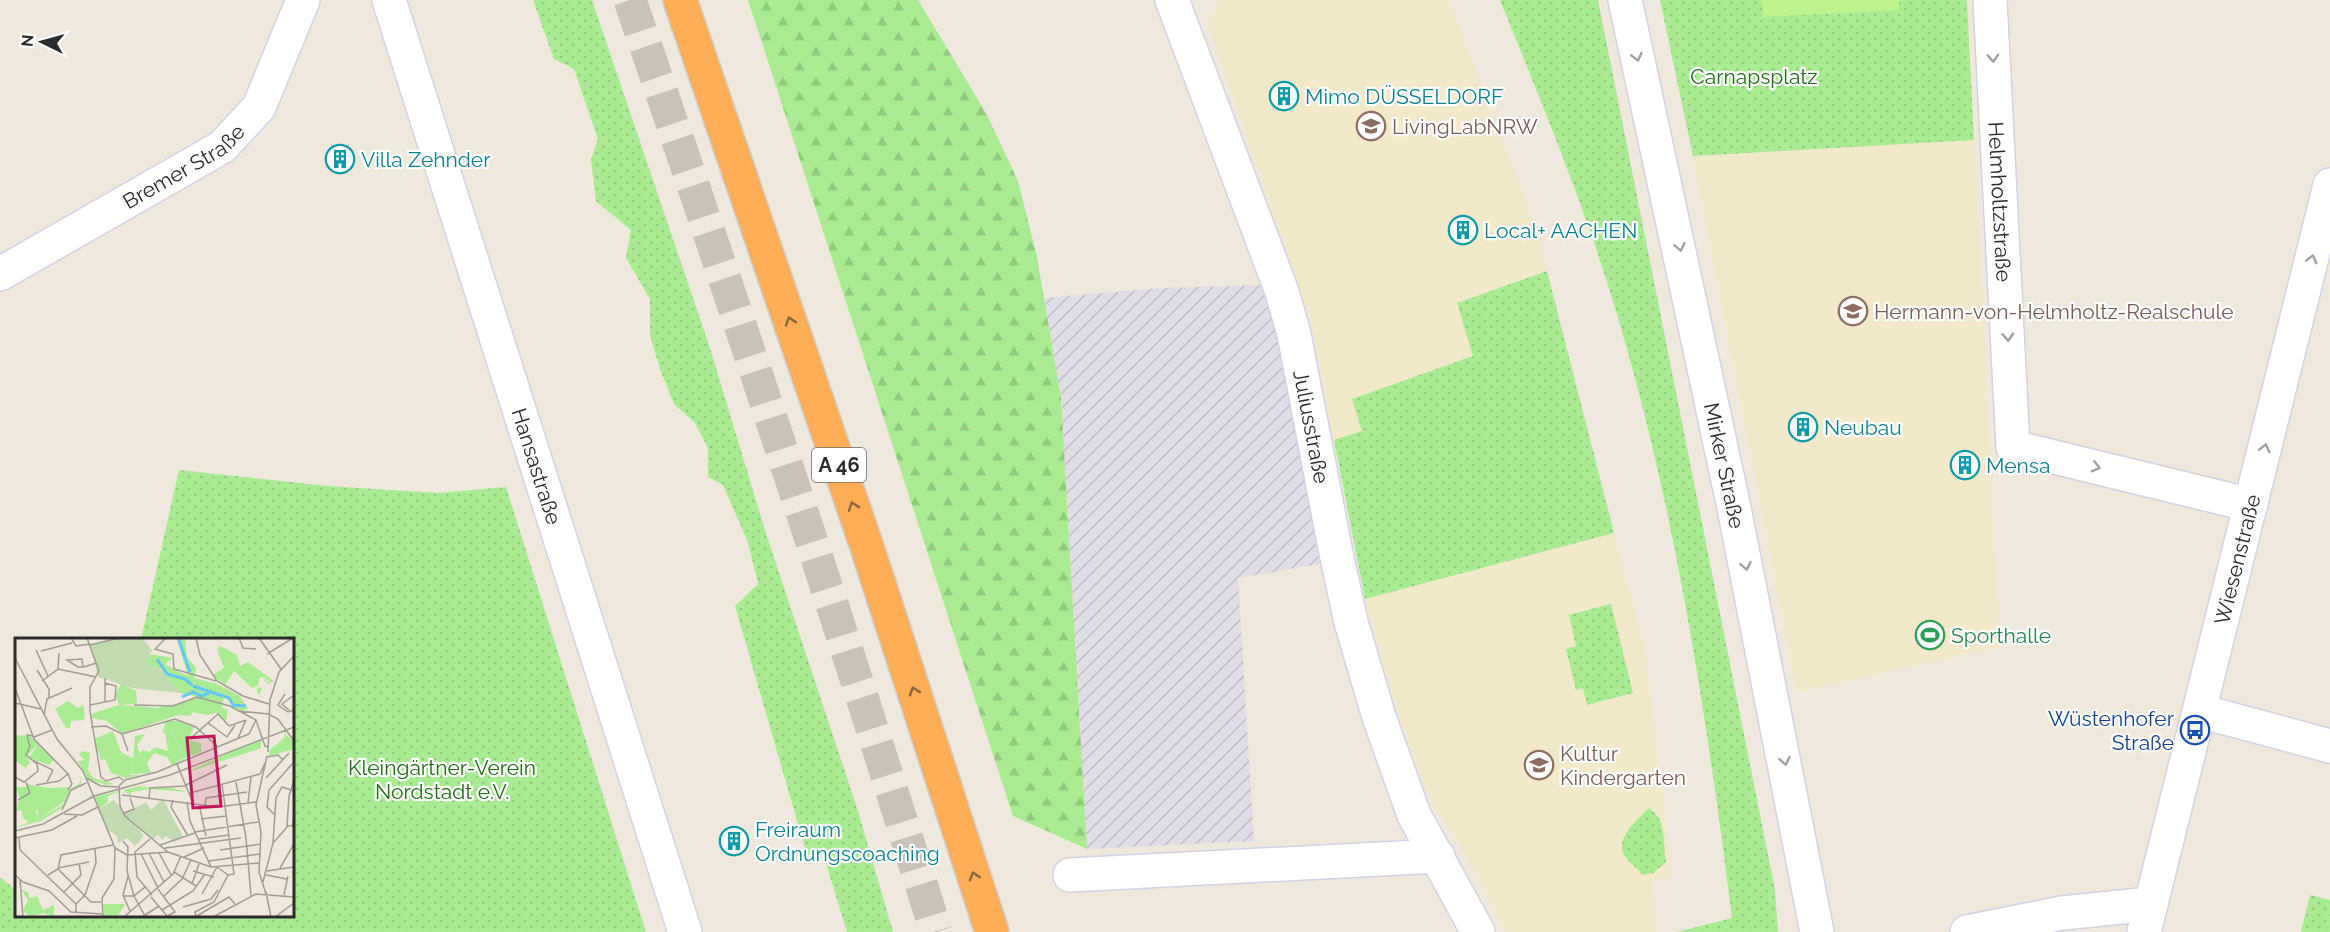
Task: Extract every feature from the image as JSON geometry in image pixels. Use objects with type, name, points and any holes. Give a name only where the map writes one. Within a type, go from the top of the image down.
[{"type":"highway","name":"A 46","points":[[680,0],[878,581],[992,932]]},
{"type":"street","name":"Bremer Straße","points":[[0,274],[222,147],[259,107],[303,0]]},
{"type":"street","name":"Hansastraße","points":[[389,0],[685,932]]},
{"type":"street","name":"Juliusstraße","points":[[1172,0],[1282,292],[1294,334],[1351,622],[1379,717],[1414,815],[1478,932]]},
{"type":"street","name":"Mirker Straße","points":[[1625,0],[1734,508],[1817,932]]},
{"type":"street","name":"Helmholtzstraße","points":[[1990,0],[2013,447],[2251,505]]},
{"type":"street","name":"Wiesenstraße","points":[[2147,918],[2330,185]]},
{"type":"street","points":[[2200,711],[2330,746]]},
{"type":"street","points":[[1070,875],[1438,856]]},
{"type":"street","points":[[1967,932],[2062,913],[2147,918]]},
{"type":"street","points":[[2062,913],[2103,932]]},
{"type":"shaded area","name":"LivingLabNRW","points":[[1220,0],[1449,0],[1537,229],[1547,271],[1457,303],[1473,356],[1353,399],[1362,431],[1334,440],[1313,325],[1208,23]]},
{"type":"shaded area","name":"Hermann-von-Helmholtz-Realschule","points":[[1974,140],[2000,647],[1797,692],[1693,156]]},
{"type":"shaded area","points":[[1266,285],[1274,310],[1324,563],[1238,578],[1254,841],[1087,849],[1061,398],[1044,298],[1162,288]]},
{"type":"shaded area","name":"Kultur Kindergarten","points":[[1614,533],[1644,645],[1665,807],[1671,878],[1652,880],[1657,932],[1506,932],[1461,844],[1435,808],[1402,723],[1365,599]]},
{"type":"green space","points":[[533,0],[592,0],[710,348],[764,527],[858,811],[893,932],[847,932],[822,850],[807,855],[735,606],[758,584],[748,542],[723,485],[708,477],[708,448],[695,423],[674,404],[660,369],[650,335],[650,299],[626,258],[631,230],[596,201],[591,160],[598,139],[574,69],[554,59]]},
{"type":"green space","points":[[748,0],[918,0],[986,113],[1018,181],[1037,257],[1061,398],[1087,849],[1013,816]]},
{"type":"green space","points":[[1500,0],[1598,0],[1775,890],[1778,932],[1677,932],[1732,918],[1709,750],[1681,582],[1645,417],[1598,254],[1563,158]]},
{"type":"green space","name":"Carnapsplatz","points":[[1660,0],[1967,0],[1974,140],[1693,156]]},
{"type":"green space","points":[[1762,0],[1899,0],[1899,10],[1763,17]]},
{"type":"green space","points":[[1547,271],[1614,533],[1365,599],[1334,440],[1362,431],[1352,399],[1473,356],[1457,303]]},
{"type":"green space","name":"Kleingärtner-Verein Nordstadt e.V.","points":[[179,470],[327,486],[438,493],[506,487],[646,932],[0,932],[0,877],[15,889],[15,917],[294,917],[294,638],[141,638]]},
{"type":"green space","points":[[1611,604],[1633,693],[1587,705],[1583,688],[1576,690],[1566,649],[1576,646],[1569,615]]},
{"type":"green space","points":[[1649,808],[1662,825],[1666,862],[1653,873],[1643,875],[1624,856],[1622,847],[1630,828]]},
{"type":"green space","points":[[2310,895],[2330,900],[2330,932],[2301,932]]},
{"type":"tunnel","points":[[630,0],[786,464],[936,932]]},
{"type":"place","name":"Mimo DÜSSELDORF","points":[[1284,96]]},
{"type":"place","name":"LivingLabNRW","points":[[1371,126]]},
{"type":"place","name":"Villa Zehnder","points":[[340,159]]},
{"type":"place","name":"Local+ AACHEN","points":[[1463,230]]},
{"type":"place","name":"Hermann-von-Helmholtz-Realschule","points":[[1853,311]]},
{"type":"place","name":"Neubau","points":[[1803,427]]},
{"type":"place","name":"Mensa","points":[[1965,465]]},
{"type":"place","name":"Sporthalle","points":[[1930,635]]},
{"type":"place","name":"Wüstenhofer Straße","points":[[2195,730]]},
{"type":"place","name":"Kultur Kindergarten","points":[[1539,765]]},
{"type":"place","name":"Freiraum Ordnungscoaching","points":[[734,841]]}]
